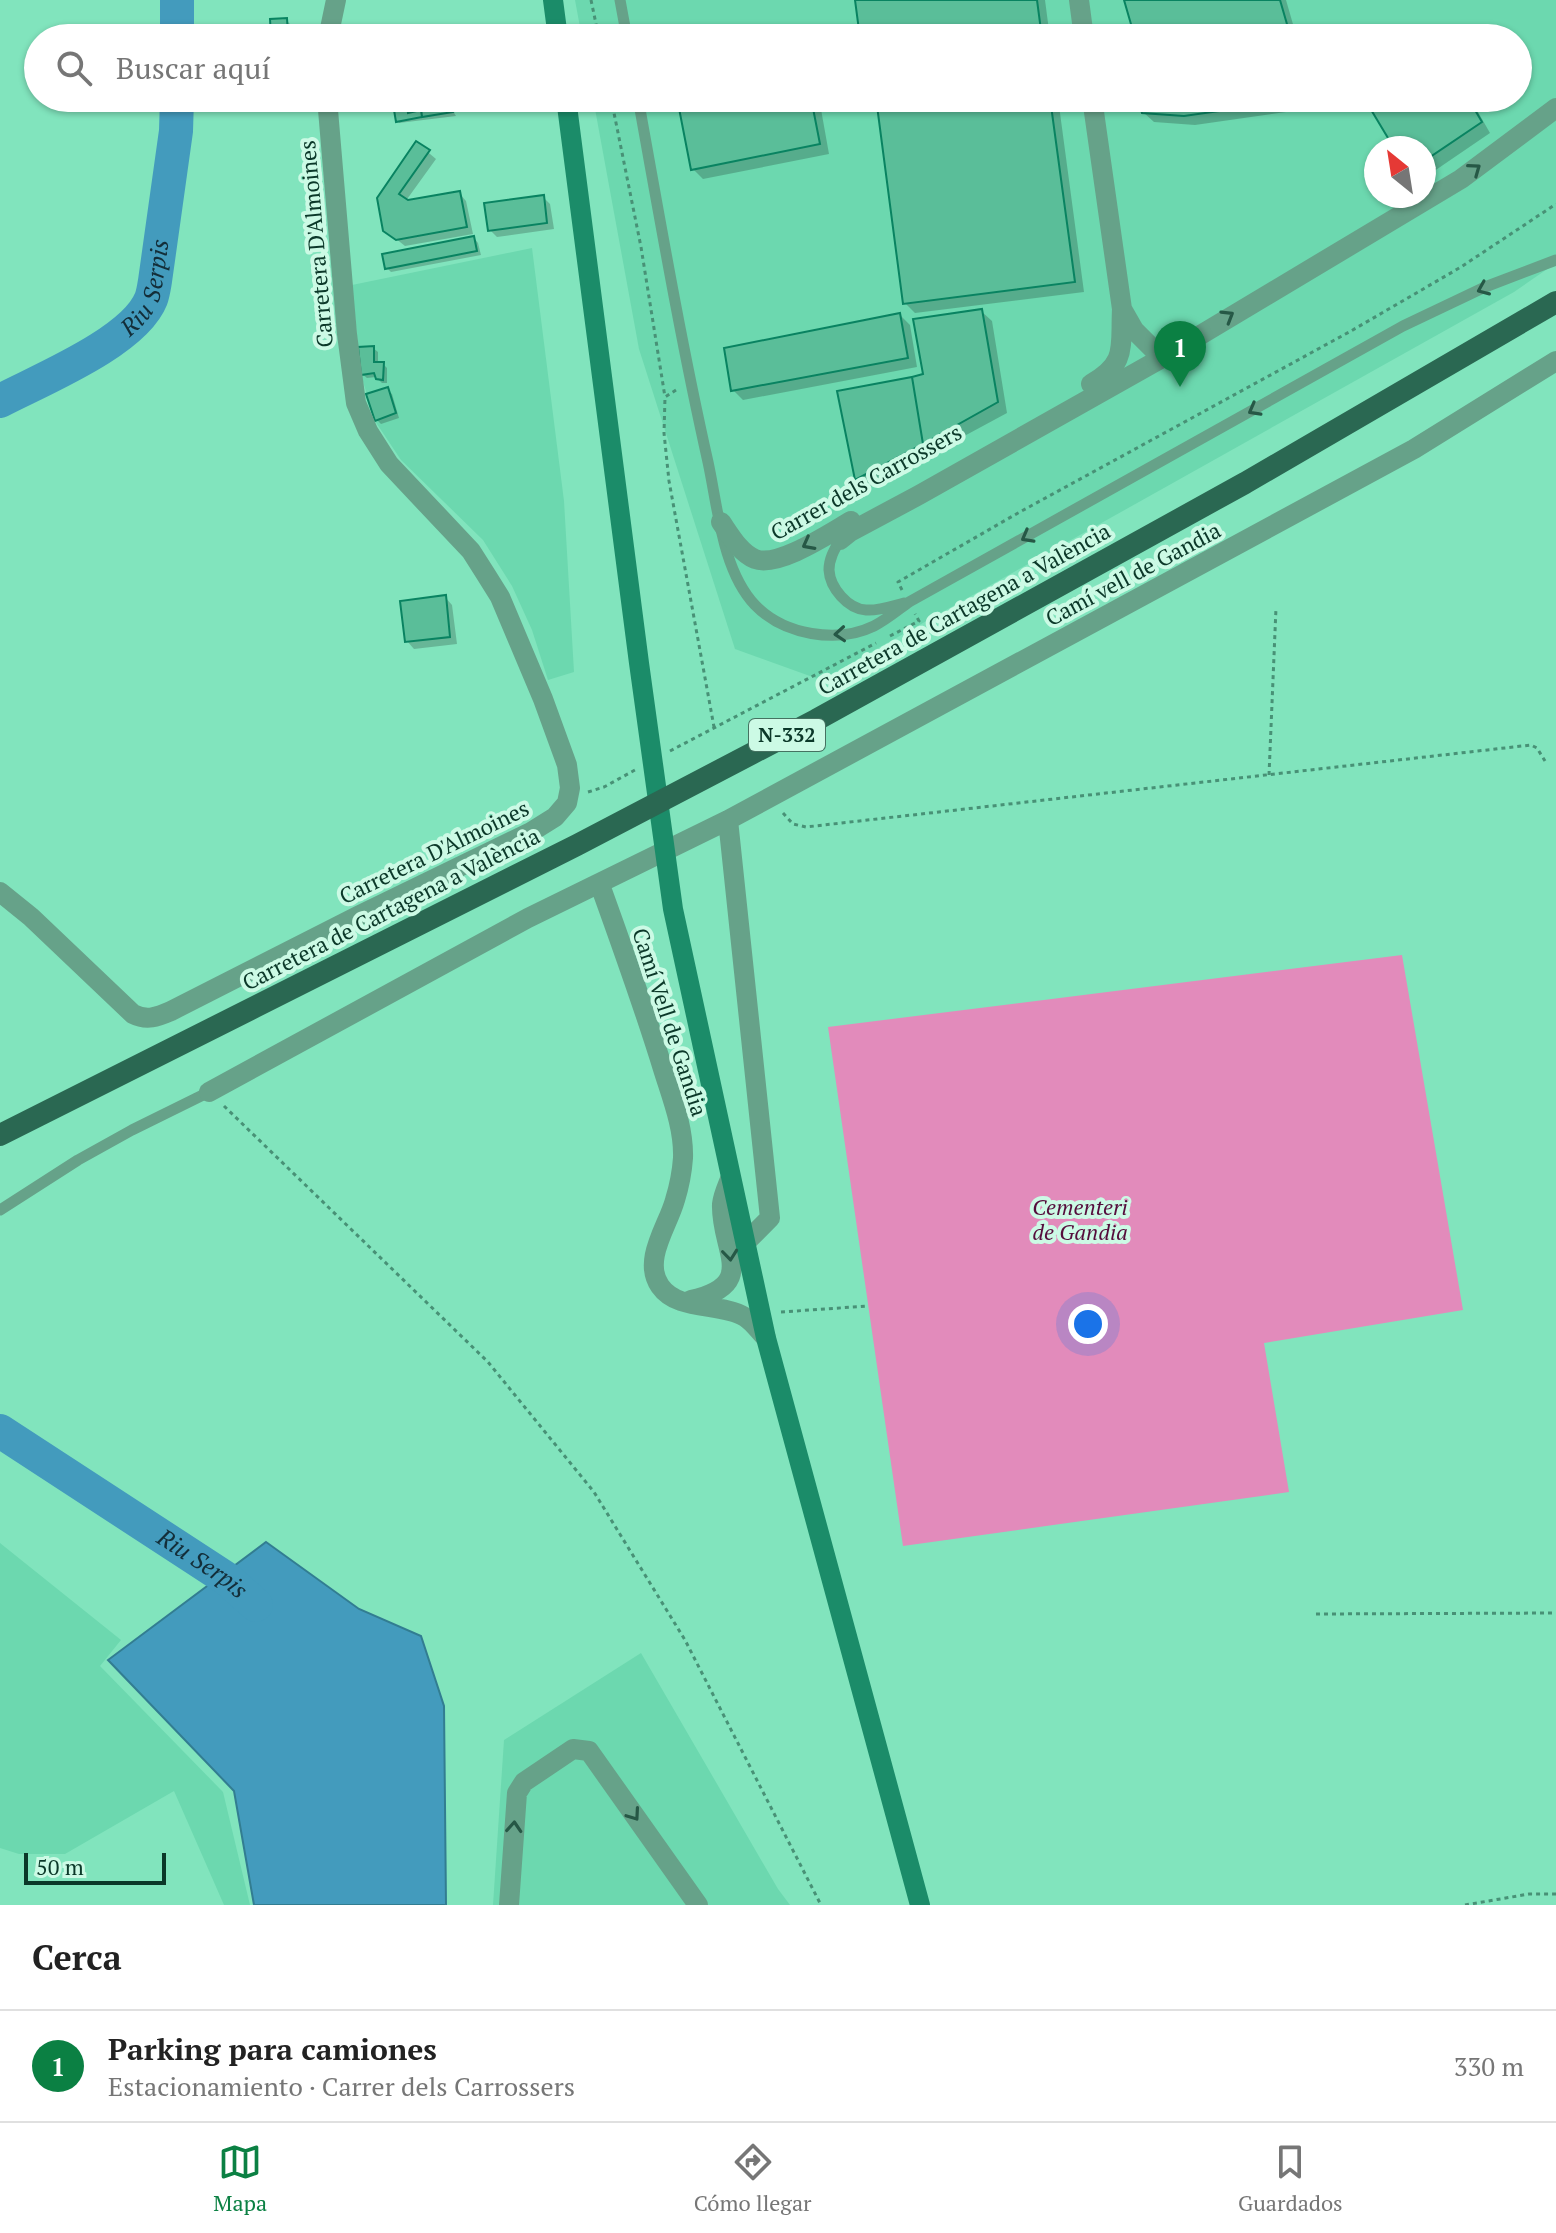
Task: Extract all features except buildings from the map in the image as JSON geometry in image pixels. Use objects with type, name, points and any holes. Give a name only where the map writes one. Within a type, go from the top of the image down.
[{"type":"highway","name":"Carretera de Cartagena a València","points":[[0,1135],[577,845],[803,727],[1258,476],[1556,302]]},
{"type":"main road","points":[[553,0],[556,24]]},
{"type":"main road","points":[[568,112],[673,909],[766,1338],[920,1905]]},
{"type":"street","points":[[331,24],[336,0]]},
{"type":"street","points":[[1079,0],[1082,24]]},
{"type":"street","name":"Carrer dels Carrossers","points":[[840,540],[1162,358],[1461,179],[1556,108]]},
{"type":"street","name":"Carretera D'Almoines","points":[[0,892],[31,917],[133,1014],[143,1019],[153,1018],[531,832],[555,817],[567,803],[567,765],[500,597],[471,551],[389,464],[368,431],[356,403],[328,112]]},
{"type":"street","points":[[1094,112],[1122,309],[1134,330],[1162,358]]},
{"type":"street","name":"Carrer dels Carrossers","points":[[721,522],[752,558],[766,562],[784,557],[833,531],[1113,369],[1120,354],[1122,309]]},
{"type":"street","name":"Camí vell de Gandia","points":[[209,1092],[528,918],[600,885],[773,796],[1414,449],[1556,361]]},
{"type":"street","points":[[728,820],[770,1218],[746,1242]]},
{"type":"street","name":"Camí Vell de Gandia","points":[[600,885],[648,1020],[678,1117],[683,1158],[681,1171],[675,1200],[654,1261],[655,1276],[661,1288],[683,1302]]},
{"type":"street","points":[[683,1302],[716,1293],[730,1277],[732,1262],[722,1205],[730,1179]]},
{"type":"street","points":[[683,1302],[734,1312],[753,1324],[766,1338]]},
{"type":"street","points":[[509,1905],[517,1793],[524,1782],[573,1749],[589,1751],[698,1905]]},
{"type":"lane","points":[[620,0],[624,24]]},
{"type":"lane","name":"Carrer dels Carrossers","points":[[641,112],[691,389],[721,522]]},
{"type":"lane","points":[[721,522],[730,562],[745,592],[769,616],[793,628],[823,635],[848,635],[876,625],[909,602],[1403,326],[1485,287],[1556,260]]},
{"type":"lane","points":[[840,540],[831,554],[829,569],[834,586],[849,604],[868,610],[909,602]]},
{"type":"lane","points":[[0,1210],[91,1153],[209,1092]]},
{"type":"path","points":[[591,0],[596,24]]},
{"type":"path","points":[[614,112],[641,247],[665,397],[664,433],[669,481],[714,727]]},
{"type":"path","points":[[898,582],[1351,331],[1461,267],[1556,204]]},
{"type":"path","points":[[665,397],[672,391],[691,389]]},
{"type":"path","points":[[1269,775],[1276,608]]},
{"type":"path","points":[[659,757],[919,621]]},
{"type":"path","points":[[773,796],[788,820],[806,827],[1531,745],[1537,748],[1545,761]]},
{"type":"path","points":[[569,794],[604,787],[646,765]]},
{"type":"path","points":[[209,1092],[488,1362],[594,1492],[685,1640],[821,1905]]},
{"type":"path","points":[[761,1313],[868,1306]]},
{"type":"path","points":[[1316,1614],[1556,1613]]},
{"type":"path","points":[[1465,1905],[1529,1894],[1556,1894]]},
{"type":"shaded area","points":[[575,0],[1556,0],[1556,263],[1514,292],[821,680],[735,649],[639,349],[596,112],[1532,112],[1532,24],[579,24]]},
{"type":"shaded area","points":[[532,248],[564,501],[574,672],[548,680],[532,630],[512,586],[483,540],[401,460],[375,421],[361,375],[352,285]]},
{"type":"shaded area","points":[[0,1543],[121,1640],[100,1666],[223,1792],[250,1905],[224,1905],[174,1791],[65,1854],[19,1854],[0,1848]]},
{"type":"shaded area","points":[[641,1653],[790,1905],[493,1905],[504,1740]]},
{"type":"green space","name":"Cementeri de Gandia","points":[[1402,955],[1463,1310],[1264,1343],[1289,1492],[903,1546],[828,1027]]},
{"type":"water","points":[[266,1542],[359,1609],[421,1636],[444,1706],[446,1905],[254,1905],[234,1791],[108,1660]]},
{"type":"waterway","name":"Riu Serpis","points":[[177,0],[177,24]]},
{"type":"waterway","name":"Riu Serpis","points":[[0,401],[106,345],[141,315],[151,299],[177,112]]},
{"type":"waterway","name":"Riu Serpis","points":[[0,1431],[227,1579],[256,1605]]},
{"type":"place","name":"Parking para camiones","points":[[1180,387]]}]
